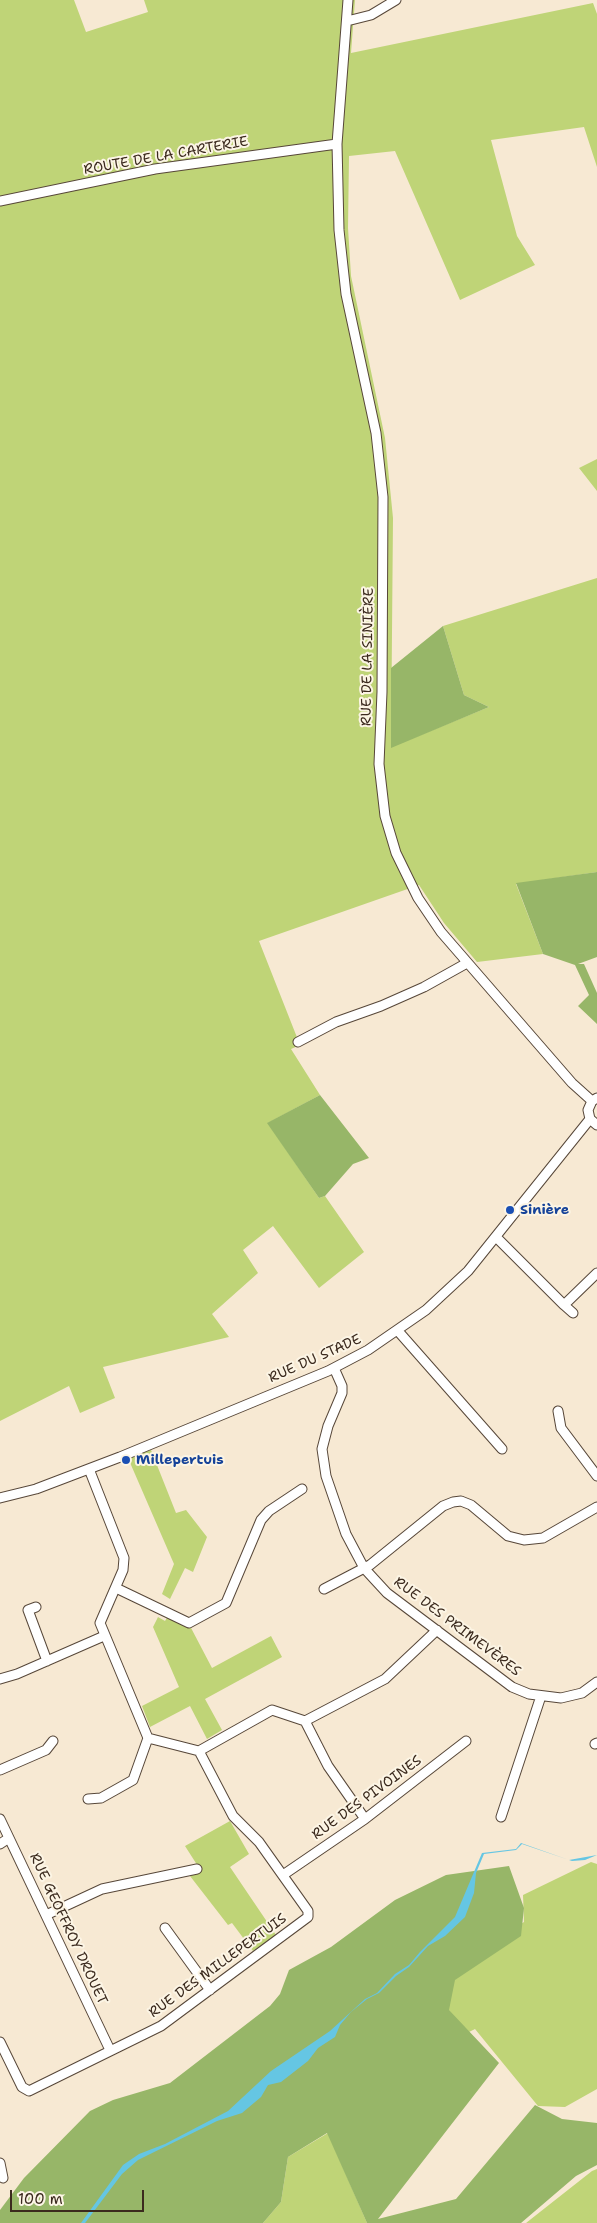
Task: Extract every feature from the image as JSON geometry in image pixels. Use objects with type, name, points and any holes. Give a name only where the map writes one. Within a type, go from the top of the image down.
[{"type":"street","name":"RUE DE LA SINIÈRE","points":[[348,0],[337,144],[339,230],[346,294],[376,433],[383,497],[382,692],[379,764],[385,816],[396,853],[418,898],[441,932],[572,1083],[595,1100]]},
{"type":"street","points":[[347,21],[370,15],[396,0]]},
{"type":"street","name":"ROUTE DE LA CARTERIE","points":[[0,201],[155,169],[337,144]]},
{"type":"street","points":[[298,1042],[336,1022],[381,1006],[424,987],[467,963]]},
{"type":"street","points":[[594,1122],[588,1110],[595,1100]]},
{"type":"street","name":"RUE DU STADE","points":[[0,1498],[36,1489],[88,1469],[334,1368],[368,1350],[398,1331],[449,1290],[594,1122]]},
{"type":"street","points":[[496,1237],[573,1313]]},
{"type":"street","points":[[564,1305],[597,1274]]},
{"type":"street","points":[[398,1331],[502,1449]]},
{"type":"street","name":"RUE DES PRIMEVÈRES","points":[[334,1368],[342,1386],[342,1393],[328,1426],[322,1449],[334,1505],[346,1534],[364,1568],[387,1593],[512,1688],[541,1696],[562,1698],[582,1693],[597,1682]]},
{"type":"street","points":[[558,1411],[561,1428],[597,1476]]},
{"type":"street","points":[[88,1469],[124,1558],[123,1570],[100,1623],[148,1738],[133,1780],[101,1798],[88,1799]]},
{"type":"street","points":[[116,1588],[189,1623],[226,1603],[261,1520],[269,1511],[302,1489]]},
{"type":"street","points":[[324,1589],[364,1568],[443,1506],[453,1502],[461,1501],[471,1505],[508,1536],[524,1540],[543,1538],[597,1507]]},
{"type":"street","points":[[36,1607],[28,1610],[47,1661]]},
{"type":"street","points":[[305,1721],[385,1679],[437,1630]]},
{"type":"street","points":[[0,1679],[104,1636]]},
{"type":"street","points":[[500,1817],[541,1696]]},
{"type":"street","points":[[148,1738],[199,1751],[272,1710],[305,1721],[328,1766],[365,1819]]},
{"type":"street","points":[[0,1770],[46,1750],[52,1741]]},
{"type":"street","name":"RUE DES PIVOINES","points":[[283,1875],[365,1819],[466,1741]]},
{"type":"street","name":"RUE DES MILLEPERTUIS","points":[[0,2042],[22,2087],[29,2091],[161,2026],[308,1917],[308,1912],[259,1842],[233,1816],[199,1751]]},
{"type":"street","name":"RUE GEOFFROY DROUET","points":[[0,1819],[110,2050]]},
{"type":"street","points":[[0,1844],[8,1838]]},
{"type":"street","points":[[46,1915],[102,1889],[197,1870]]},
{"type":"street","points":[[165,1928],[210,1990]]},
{"type":"street","points":[[0,2163],[3,2178]]},
{"type":"green space","points":[[0,0],[74,0],[86,32],[148,12],[144,0],[355,0],[351,53],[593,3],[597,14],[597,167],[584,127],[491,140],[517,236],[535,265],[460,300],[395,151],[349,156],[348,228],[351,276],[385,438],[393,518],[391,747],[489,707],[464,695],[443,626],[597,578],[597,872],[516,884],[543,954],[477,962],[444,923],[419,885],[259,941],[300,1045],[291,1049],[320,1095],[268,1123],[319,1198],[325,1196],[364,1252],[319,1288],[273,1226],[243,1250],[258,1273],[212,1314],[229,1337],[103,1367],[115,1398],[80,1413],[69,1386],[0,1421]]},
{"type":"green space","points":[[597,459],[597,491],[579,468]]},
{"type":"green space","points":[[443,626],[464,695],[489,707],[391,748],[391,668]]},
{"type":"green space","points":[[597,872],[597,957],[578,964],[584,964],[597,993],[597,1024],[578,1006],[589,995],[575,965],[543,954],[516,883]]},
{"type":"green space","points":[[320,1095],[369,1158],[353,1164],[325,1196],[319,1198],[267,1123]]},
{"type":"green space","points":[[151,1450],[176,1513],[186,1510],[207,1537],[193,1572],[185,1568],[170,1599],[162,1594],[174,1564],[128,1458]]},
{"type":"green space","points":[[168,1616],[190,1626],[212,1668],[271,1636],[282,1657],[205,1699],[222,1730],[207,1739],[190,1706],[150,1727],[142,1706],[179,1687],[153,1627],[158,1617],[165,1621]]},
{"type":"green space","points":[[230,1821],[249,1854],[230,1867],[276,1935],[253,1951],[232,1923],[228,1925],[190,1876],[201,1871],[185,1846]]},
{"type":"green space","points":[[591,1862],[597,1864],[597,2089],[565,2107],[538,2106],[475,2029],[463,2035],[431,1979],[524,1922],[523,1895]]},
{"type":"green space","points":[[509,1866],[524,1908],[521,1936],[455,1980],[449,2010],[499,2063],[378,2219],[456,2199],[535,2105],[562,2119],[597,2123],[597,2165],[576,2176],[521,2223],[367,2223],[327,2133],[288,2157],[281,2202],[263,2223],[0,2223],[0,2210],[24,2178],[90,2111],[113,2100],[170,2083],[270,2006],[280,1994],[289,1970],[331,1947],[395,1900],[446,1875]]},
{"type":"green space","points":[[328,2133],[367,2223],[263,2223],[281,2202],[288,2157]]},
{"type":"green space","points":[[597,2169],[597,2223],[526,2223],[592,2171]]},
{"type":"water","points":[[521,1843],[568,1859],[522,1844],[516,1850],[484,1854],[476,1873],[474,1893],[465,1917],[445,1936],[428,1946],[409,1967],[396,1976],[379,1993],[367,1999],[351,2012],[340,2025],[335,2037],[318,2048],[308,2061],[281,2082],[268,2085],[261,2097],[242,2113],[217,2121],[138,2160],[122,2174],[85,2223],[81,2223],[123,2165],[139,2154],[165,2144],[228,2111],[271,2071],[330,2031],[365,1999],[377,1993],[395,1974],[409,1965],[455,1917],[482,1853],[516,1849]]},
{"type":"water","points":[[597,1855],[585,1860],[569,1860]]},
{"type":"place","name":"Sinière","points":[[510,1210]]},
{"type":"place","name":"Millepertuis","points":[[126,1460]]}]
